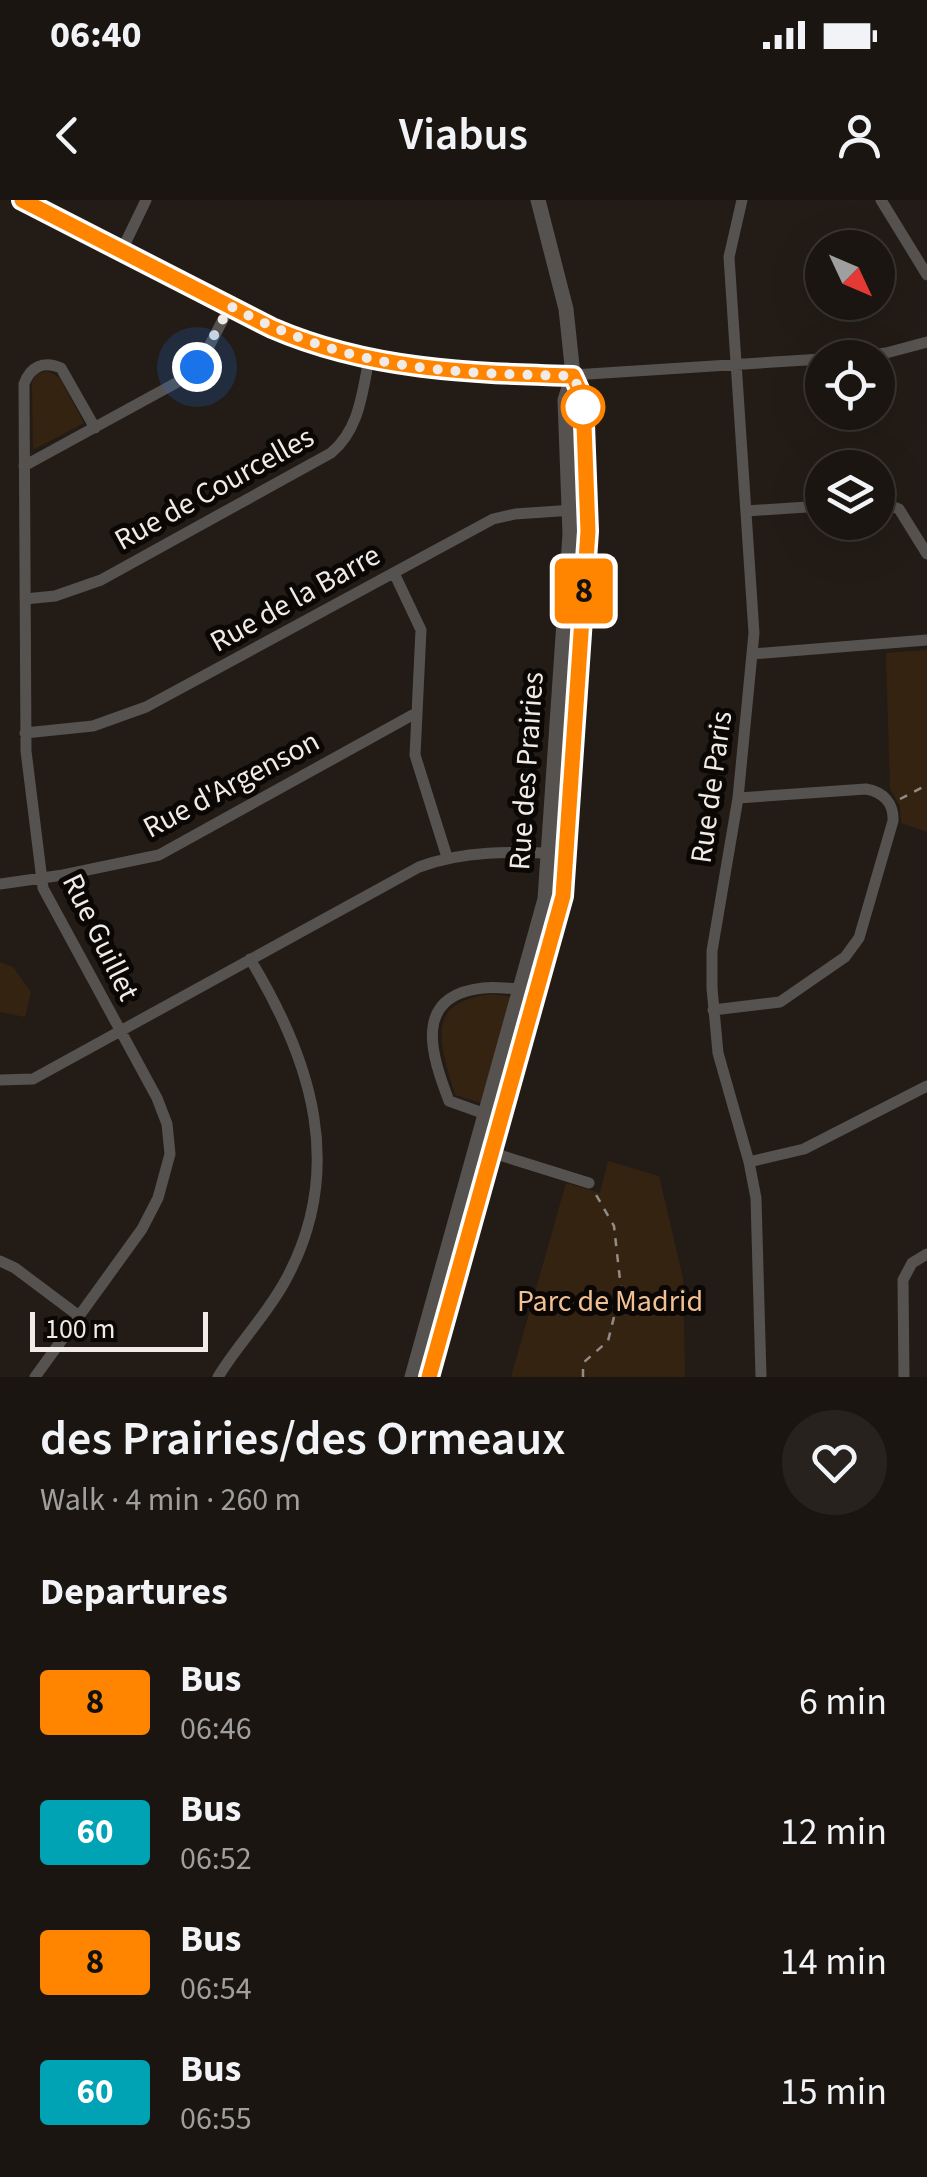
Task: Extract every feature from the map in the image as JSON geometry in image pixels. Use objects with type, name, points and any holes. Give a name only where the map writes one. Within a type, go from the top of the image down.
[{"type":"street","points":[[22,200],[296,338],[369,360],[448,372],[573,376],[805,360]]},
{"type":"street","points":[[121,252],[146,200]]},
{"type":"street","name":"Rue des Prairies","points":[[412,1377],[484,1151],[529,991],[560,909],[567,854],[588,509],[583,398],[573,376],[566,309],[538,200]]},
{"type":"street","name":"Rue de Paris","points":[[742,200],[728,257],[753,600],[752,654],[738,798],[712,951],[713,1010],[723,1073],[749,1162],[759,1236],[761,1377]]},
{"type":"street","points":[[881,200],[927,275]]},
{"type":"street","points":[[24,466],[192,373],[230,306]]},
{"type":"street","points":[[895,351],[927,342]]},
{"type":"street","name":"Rue de Courcelles","points":[[25,600],[70,592],[112,574],[330,454],[353,426],[369,360]]},
{"type":"street","name":"Rue Guillet","points":[[34,1377],[148,1218],[170,1165],[164,1113],[46,897],[26,732],[24,384],[32,370],[54,365],[66,374],[95,428]]},
{"type":"street","name":"Rue des Prairies","points":[[529,991],[543,912],[548,854],[570,508],[565,400],[573,376]]},
{"type":"street","points":[[746,511],[805,507]]},
{"type":"street","points":[[895,508],[927,554]]},
{"type":"street","name":"Rue de la Barre","points":[[26,732],[93,726],[133,713],[498,517],[588,509]]},
{"type":"street","points":[[394,573],[421,630],[416,763],[447,858]]},
{"type":"street","points":[[752,654],[927,640]]},
{"type":"street","name":"Rue d'Argenson","points":[[0,884],[159,855],[416,713]]},
{"type":"street","points":[[713,1010],[780,1002],[851,952],[859,938],[894,816],[890,804],[878,792],[866,789],[738,798]]},
{"type":"street","points":[[0,1080],[33,1079],[395,878],[447,858],[475,853],[567,854]]},
{"type":"street","points":[[218,1377],[273,1300],[293,1264],[308,1219],[318,1161],[314,1106],[297,1050],[250,959]]},
{"type":"street","points":[[494,1117],[449,1101],[432,1044],[433,1022],[443,1004],[462,993],[492,987],[529,991]]},
{"type":"street","points":[[749,1162],[810,1146],[927,1086]]},
{"type":"street","points":[[484,1151],[590,1182]]},
{"type":"street","name":"Rue des Prairies","points":[[429,1377],[484,1151]]},
{"type":"street","points":[[904,1377],[903,1280],[912,1263],[927,1254]]},
{"type":"street","points":[[0,1261],[78,1316]]},
{"type":"path","points":[[890,804],[927,785]]},
{"type":"path","points":[[583,1377],[583,1363],[608,1341],[620,1289],[614,1226],[590,1182]]},
{"type":"green space","points":[[47,371],[59,377],[84,423],[33,450],[32,382],[37,374]]},
{"type":"green space","points":[[927,650],[927,832],[901,823],[900,806],[890,789],[886,653]]},
{"type":"green space","points":[[0,962],[13,967],[31,992],[25,1017],[0,1012]]},
{"type":"green space","points":[[493,994],[512,997],[482,1103],[455,1095],[442,1029],[455,1006]]},
{"type":"green space","name":"Parc de Madrid","points":[[608,1161],[659,1176],[683,1278],[685,1377],[511,1377],[566,1183],[600,1193]]},
{"type":"bus line","name":"8","points":[[22,200],[272,328],[330,350],[433,370],[573,376],[583,398],[588,531],[563,896],[429,1377]]},
{"type":"route","points":[[197,367],[230,306],[296,338],[369,360],[448,372],[573,376],[583,407]]}]
